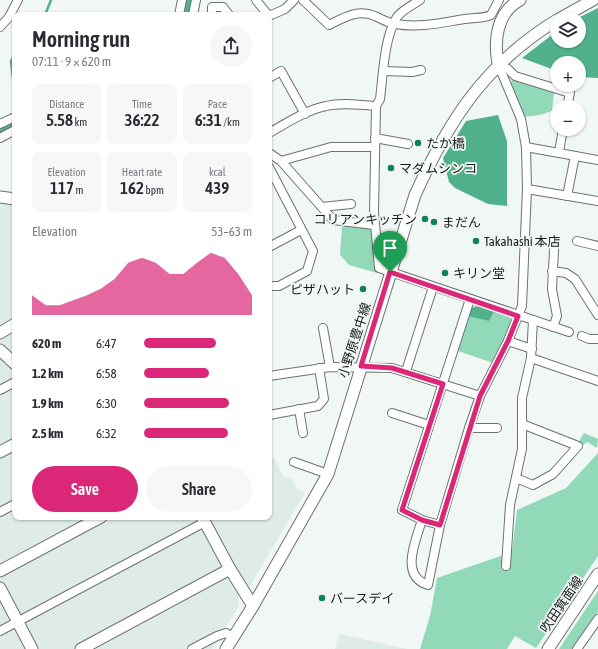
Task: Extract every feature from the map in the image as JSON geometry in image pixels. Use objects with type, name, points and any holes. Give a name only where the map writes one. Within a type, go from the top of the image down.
[{"type":"street","points":[[12,12],[18,0]]},
{"type":"street","points":[[180,12],[182,0]]},
{"type":"street","points":[[194,12],[196,0]]},
{"type":"street","points":[[256,0],[266,12]]},
{"type":"street","points":[[272,14],[285,9],[294,0]]},
{"type":"street","points":[[303,0],[329,25],[350,14],[360,12],[370,14],[394,24],[425,26],[444,24],[465,19],[485,18],[492,15],[499,0]]},
{"type":"street","points":[[420,0],[398,15],[394,24],[387,48],[380,99],[376,106],[374,225],[379,268],[569,332]]},
{"type":"street","points":[[422,520],[411,561],[415,577],[419,582],[428,585],[440,525],[469,428],[480,396],[508,341],[522,306],[527,189],[526,147],[521,119],[498,64],[496,40],[499,26],[506,13],[520,0]]},
{"type":"street","name":"小野原豊中線","points":[[572,12],[593,0]]},
{"type":"street","points":[[212,12],[212,7],[223,7],[227,12]]},
{"type":"street","points":[[0,27],[10,17],[12,13]]},
{"type":"street","name":"小野原豊中線","points":[[226,649],[253,606],[328,474],[415,195],[432,157],[454,118],[498,64],[550,26]]},
{"type":"street","points":[[498,64],[508,69],[515,76],[570,93],[568,100]]},
{"type":"street","points":[[384,71],[412,72],[421,70]]},
{"type":"street","points":[[272,76],[281,71],[305,114]]},
{"type":"street","points":[[272,131],[305,114],[325,106],[344,104],[376,106]]},
{"type":"street","points":[[0,124],[12,118]]},
{"type":"street","points":[[0,138],[12,132]]},
{"type":"street","points":[[559,152],[562,136]]},
{"type":"street","points":[[281,161],[331,147],[375,143],[408,144]]},
{"type":"street","points":[[526,147],[598,160]]},
{"type":"street","points":[[272,155],[281,161],[333,220],[374,225]]},
{"type":"street","points":[[567,196],[575,156]]},
{"type":"street","points":[[272,173],[313,251],[306,272],[279,286],[272,286]]},
{"type":"street","points":[[527,189],[598,202]]},
{"type":"street","points":[[0,197],[12,199]]},
{"type":"street","points":[[322,207],[351,204]]},
{"type":"street","points":[[272,245],[301,230]]},
{"type":"street","points":[[577,241],[598,246]]},
{"type":"street","points":[[554,250],[552,289],[557,316],[554,327]]},
{"type":"street","points":[[552,271],[566,273],[575,279],[598,315]]},
{"type":"street","points":[[406,372],[433,287]]},
{"type":"street","points":[[440,525],[422,520],[402,510],[470,299]]},
{"type":"street","points":[[506,566],[510,505],[522,449],[522,398],[531,358],[533,320]]},
{"type":"street","points":[[0,333],[12,326]]},
{"type":"street","points":[[323,328],[330,367]]},
{"type":"street","points":[[582,336],[589,339],[598,338]]},
{"type":"street","points":[[508,341],[532,349]]},
{"type":"street","points":[[0,350],[12,361]]},
{"type":"street","points":[[531,358],[598,381]]},
{"type":"street","points":[[272,376],[330,367],[361,366],[392,368],[480,396]]},
{"type":"street","points":[[272,414],[318,406],[324,399],[319,368]]},
{"type":"street","points":[[0,390],[12,384]]},
{"type":"street","points":[[299,409],[303,433]]},
{"type":"street","points":[[392,413],[429,425]]},
{"type":"street","points":[[516,478],[533,485],[553,474],[578,446],[522,424]]},
{"type":"street","points":[[469,428],[497,428]]},
{"type":"street","points":[[0,452],[12,446]]},
{"type":"street","points":[[294,462],[328,474]]},
{"type":"street","points":[[0,512],[12,506]]},
{"type":"street","points":[[0,571],[95,520]]},
{"type":"street","points":[[0,631],[201,520]]},
{"type":"street","points":[[204,520],[230,569],[253,606]]},
{"type":"street","points":[[81,649],[230,569]]},
{"type":"street","name":"吹田箕面線","points":[[548,649],[598,574]]},
{"type":"street","points":[[0,588],[32,649]]},
{"type":"street","points":[[577,649],[598,620]]},
{"type":"street","points":[[192,649],[226,633],[234,637]]},
{"type":"shaded area","points":[[598,8],[598,78],[586,77],[586,56],[550,56],[550,68],[522,58],[550,36],[550,48],[586,48],[586,14]]},
{"type":"shaded area","points":[[513,79],[550,92],[554,92],[553,100],[550,100],[550,112],[540,115],[523,117],[510,83]]},
{"type":"shaded area","points":[[498,115],[507,141],[507,206],[488,204],[455,188],[449,182],[443,158],[466,121]]},
{"type":"shaded area","points":[[0,197],[12,199],[12,520],[272,520],[272,458],[274,458],[283,476],[293,479],[296,488],[305,493],[250,586],[245,586],[238,597],[239,606],[212,649],[0,649]]},
{"type":"shaded area","points":[[342,225],[372,229],[377,273],[349,265],[340,255]]},
{"type":"shaded area","points":[[477,306],[494,311],[489,321],[468,316],[471,308]]},
{"type":"shaded area","points":[[494,311],[509,316],[512,322],[493,363],[458,351],[468,316]]},
{"type":"shaded area","points":[[584,433],[598,439],[597,448],[587,442],[583,445],[578,443]]},
{"type":"shaded area","points":[[598,453],[598,556],[536,648],[515,636],[507,649],[420,649],[430,616],[437,578],[512,552],[517,510],[566,488]]},
{"type":"shaded area","points":[[598,591],[598,612],[572,649],[559,649]]},
{"type":"shaded area","points":[[339,634],[408,649],[335,649]]},
{"type":"waterway","points":[[46,12],[51,0]]},
{"type":"waterway","points":[[188,12],[190,0]]},
{"type":"waterway","points":[[288,11],[298,0]]},
{"type":"waterway","points":[[12,59],[12,70]]},
{"type":"waterway","points":[[0,132],[12,126]]},
{"type":"place","name":"たか橋","points":[[418,143]]},
{"type":"place","name":"マダムシンコ","points":[[391,168]]},
{"type":"place","name":"コリアンキッチン","points":[[425,219]]},
{"type":"place","name":"まだん","points":[[434,222]]},
{"type":"place","name":"Takahashi 本店","points":[[476,241]]},
{"type":"place","name":"キリン堂","points":[[445,273]]},
{"type":"place","name":"ピザハット","points":[[363,289]]},
{"type":"place","name":"バースデイ","points":[[322,598]]},
{"type":"route","points":[[390,272],[518,316],[508,341],[480,396],[440,525],[422,520],[402,510],[443,384],[392,368],[361,366],[390,272]]}]
